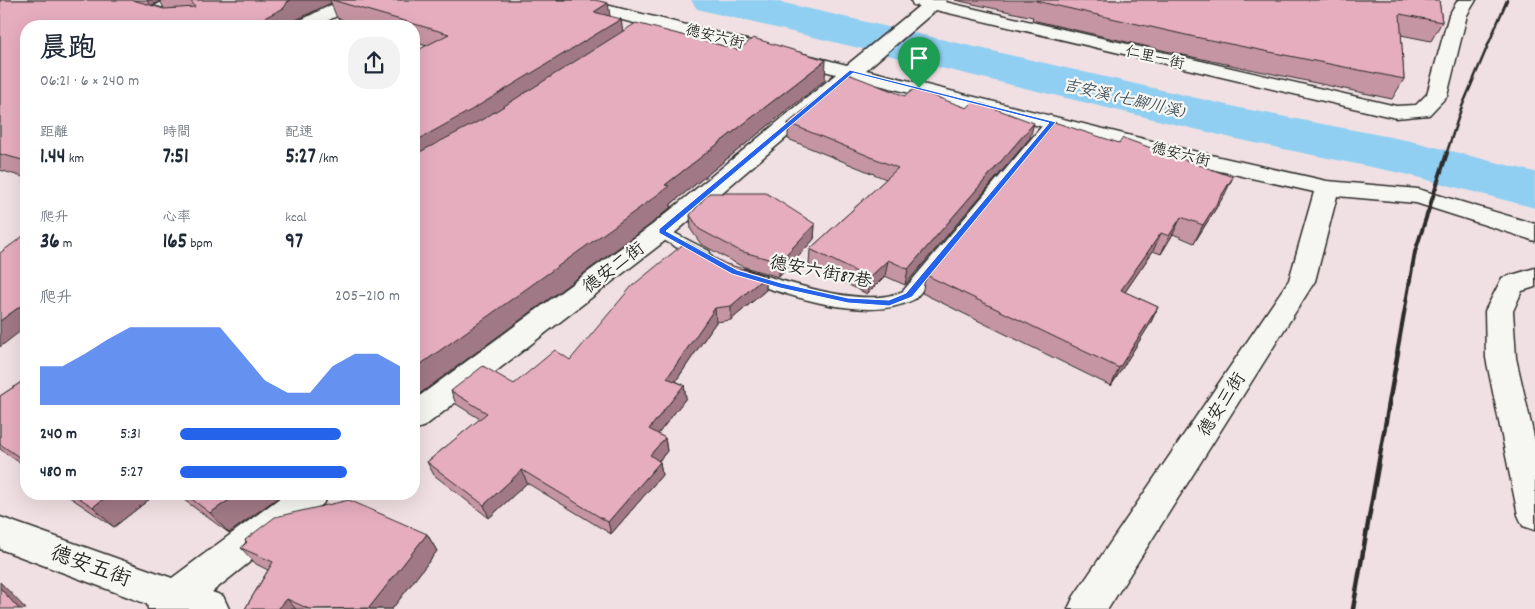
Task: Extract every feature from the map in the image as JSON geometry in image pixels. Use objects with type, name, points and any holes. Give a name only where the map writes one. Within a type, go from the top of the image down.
[{"type":"street","points":[[315,20],[355,0]]},
{"type":"street","name":"德安六街","points":[[565,0],[650,27],[852,71],[1184,156],[1327,188],[1418,196],[1535,234]]},
{"type":"street","name":"德安二街","points":[[420,412],[661,231],[852,71],[925,5]]},
{"type":"street","name":"仁里一街","points":[[925,5],[1396,112],[1422,111],[1437,96],[1462,8]]},
{"type":"street","points":[[129,8],[172,20]]},
{"type":"street","points":[[1439,11],[1462,8]]},
{"type":"street","name":"德安三街","points":[[1088,609],[1302,281],[1327,188]]},
{"type":"street","points":[[1535,277],[1511,285],[1499,311],[1501,358],[1535,514]]},
{"type":"street","points":[[168,602],[303,500]]},
{"type":"street","name":"德安五街","points":[[0,533],[168,602],[210,609]]},
{"type":"lane","points":[[147,13],[175,0]]},
{"type":"lane","name":"德安六街87巷","points":[[661,231],[722,265],[780,286],[848,300],[889,303],[909,295],[1053,122]]},
{"type":"building","points":[[0,0],[133,0],[164,9],[195,7],[191,1],[187,0],[291,0],[288,1],[284,8],[260,20],[20,20],[20,159],[0,154]]},
{"type":"building","points":[[332,0],[595,0],[608,3],[594,12],[621,19],[473,109],[420,139],[420,49],[449,34],[420,26],[420,20],[401,20]]},
{"type":"building","points":[[1037,0],[1439,0],[1442,22],[1400,14],[1404,79],[1195,37]]},
{"type":"building","points":[[636,23],[739,50],[753,38],[826,60],[665,185],[669,186],[648,202],[420,365],[420,152],[485,118]]},
{"type":"building","points":[[848,74],[905,96],[914,89],[967,108],[974,101],[1034,123],[908,269],[888,260],[869,278],[810,249],[898,168],[788,123]]},
{"type":"building","points":[[1054,122],[1119,143],[1123,138],[1233,177],[1203,225],[1181,217],[1169,236],[1161,233],[1121,290],[1158,307],[1119,368],[926,275]]},
{"type":"building","points":[[709,193],[766,193],[815,224],[779,262],[740,251],[699,229],[690,215]]},
{"type":"building","points":[[20,238],[20,306],[0,321],[0,253]]},
{"type":"building","points":[[686,242],[726,264],[766,276],[731,306],[715,308],[667,378],[684,385],[649,429],[665,438],[650,455],[660,462],[608,522],[522,470],[484,505],[427,462],[487,413],[451,391],[483,366],[514,384],[555,350],[570,360],[632,286]]},
{"type":"building","points":[[20,383],[20,458],[0,444],[0,396]]},
{"type":"building","points":[[82,500],[102,500],[93,507]]},
{"type":"building","points":[[193,500],[229,500],[210,513]]},
{"type":"building","points":[[349,500],[427,534],[369,608],[309,609],[287,599],[278,609],[245,609],[273,562],[241,548],[247,542],[245,540],[275,517]]},
{"type":"building","points":[[0,588],[19,609],[0,609]]},
{"type":"waterway","name":"吉安溪 (七腳川溪)","points":[[713,0],[1240,124],[1411,158],[1535,190]]},
{"type":"railway","points":[[1446,155],[1461,109],[1507,0]]},
{"type":"railway","points":[[1397,353],[1415,252],[1447,153]]},
{"type":"railway","points":[[1353,609],[1398,352]]},
{"type":"route","points":[[852,71],[919,88],[1053,122],[909,295],[889,303],[848,300],[780,286],[734,272],[661,231],[852,71]]}]
